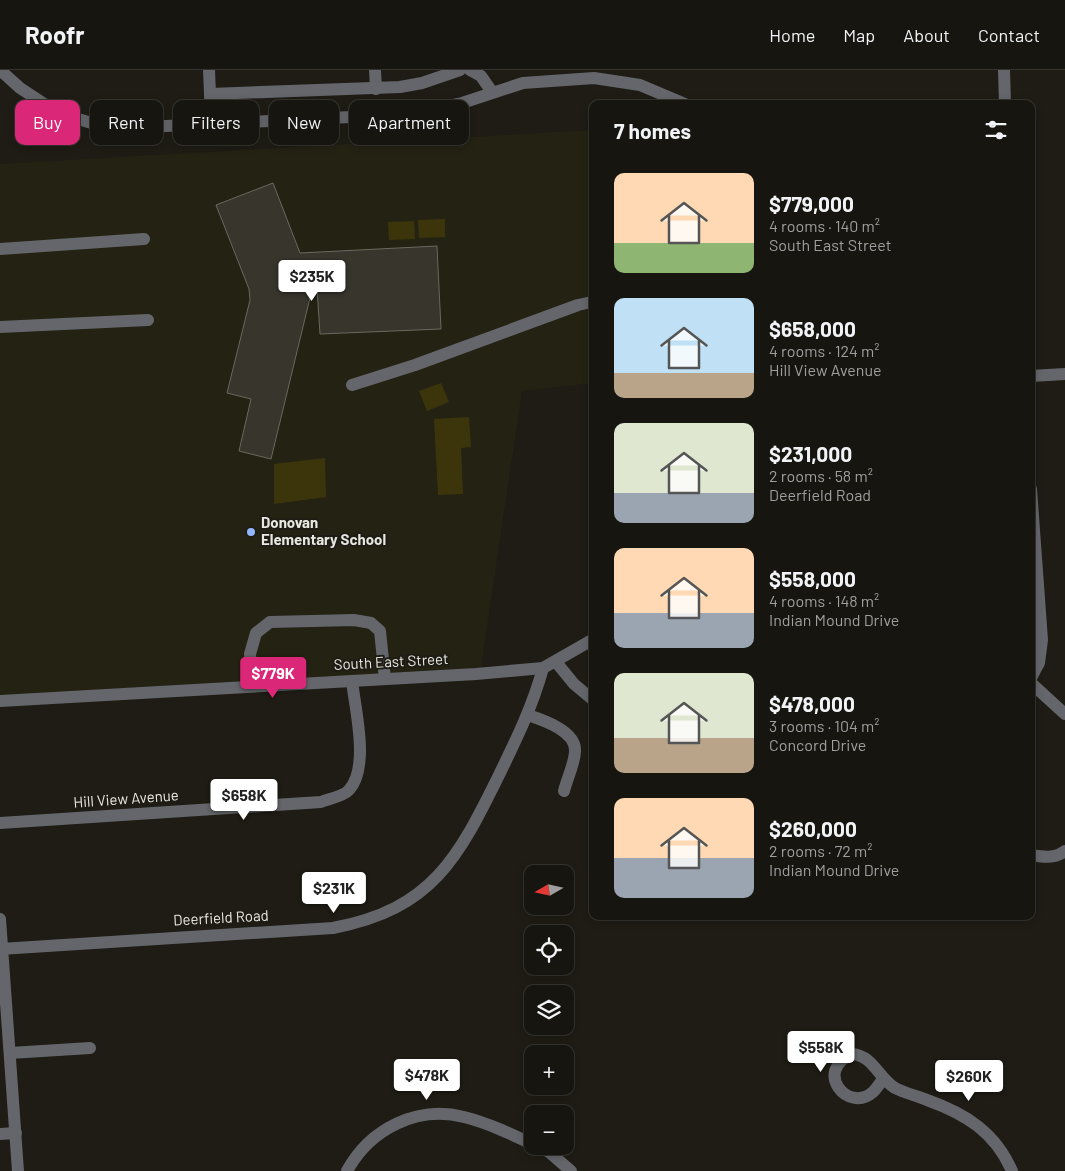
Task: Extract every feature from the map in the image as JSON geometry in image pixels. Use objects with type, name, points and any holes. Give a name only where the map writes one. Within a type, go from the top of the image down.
[{"type":"street","points":[[0,70],[20,88],[58,113],[95,124],[146,127],[173,126]]},
{"type":"street","points":[[209,70],[210,100]]},
{"type":"street","points":[[375,70],[376,89]]},
{"type":"street","points":[[210,94],[376,89],[422,83],[460,70]]},
{"type":"street","points":[[470,70],[481,76],[492,92]]},
{"type":"street","points":[[1004,70],[1005,100]]},
{"type":"street","points":[[259,122],[411,114],[462,103],[523,83],[594,78],[640,85],[676,100]]},
{"type":"street","points":[[0,249],[144,239]]},
{"type":"street","points":[[352,385],[415,365],[589,303]]},
{"type":"street","points":[[0,327],[148,320]]},
{"type":"street","points":[[1035,376],[1065,374]]},
{"type":"street","points":[[1035,544],[1042,640],[1039,663],[1035,670]]},
{"type":"street","points":[[252,686],[250,654],[256,634],[270,622],[354,620],[371,623],[380,631],[385,679]]},
{"type":"street","points":[[543,668],[589,642]]},
{"type":"street","points":[[556,662],[574,684],[589,696]]},
{"type":"street","name":"South East Street","points":[[0,701],[543,668]]},
{"type":"street","name":"Deerfield Road","points":[[1,949],[333,928],[366,921],[389,912],[424,890],[453,860],[479,816],[528,715],[543,668]]},
{"type":"street","name":"Hill View Avenue","points":[[0,823],[321,802],[348,791],[356,780],[361,759],[352,681]]},
{"type":"street","points":[[1035,687],[1065,714]]},
{"type":"street","points":[[528,715],[548,721],[570,737],[576,750],[564,791]]},
{"type":"street","points":[[1035,856],[1045,858],[1060,855],[1065,851]]},
{"type":"street","points":[[0,919],[7,1047],[18,1171]]},
{"type":"street","points":[[7,1047],[90,1048]]},
{"type":"street","points":[[883,1079],[896,1088],[952,1109],[980,1126],[1003,1151],[1012,1171]]},
{"type":"street","points":[[347,1171],[359,1152],[385,1130],[408,1119],[424,1115],[463,1117],[524,1141]]},
{"type":"street","points":[[0,1134],[16,1133]]},
{"type":"street","points":[[552,1155],[571,1171]]},
{"type":"shaded area","name":"Donovan Elementary School","points":[[589,130],[589,383],[522,391],[480,674],[0,701],[0,164],[349,144],[469,145],[469,137]]},
{"type":"shaded area","points":[[445,219],[445,237],[419,238],[418,220]]},
{"type":"shaded area","points":[[414,221],[415,239],[389,240],[388,222]]},
{"type":"shaded area","points":[[441,383],[449,402],[427,411],[419,391]]},
{"type":"shaded area","points":[[469,417],[471,447],[461,448],[463,494],[438,495],[434,419]]},
{"type":"shaded area","points":[[325,458],[326,497],[274,504],[274,464]]},
{"type":"building","points":[[273,183],[300,253],[437,246],[441,329],[320,334],[316,273],[271,459],[239,451],[251,399],[227,393],[250,300],[249,289],[216,205]]},
{"type":"place","name":"Donovan Elementary School","points":[[251,532]]}]
